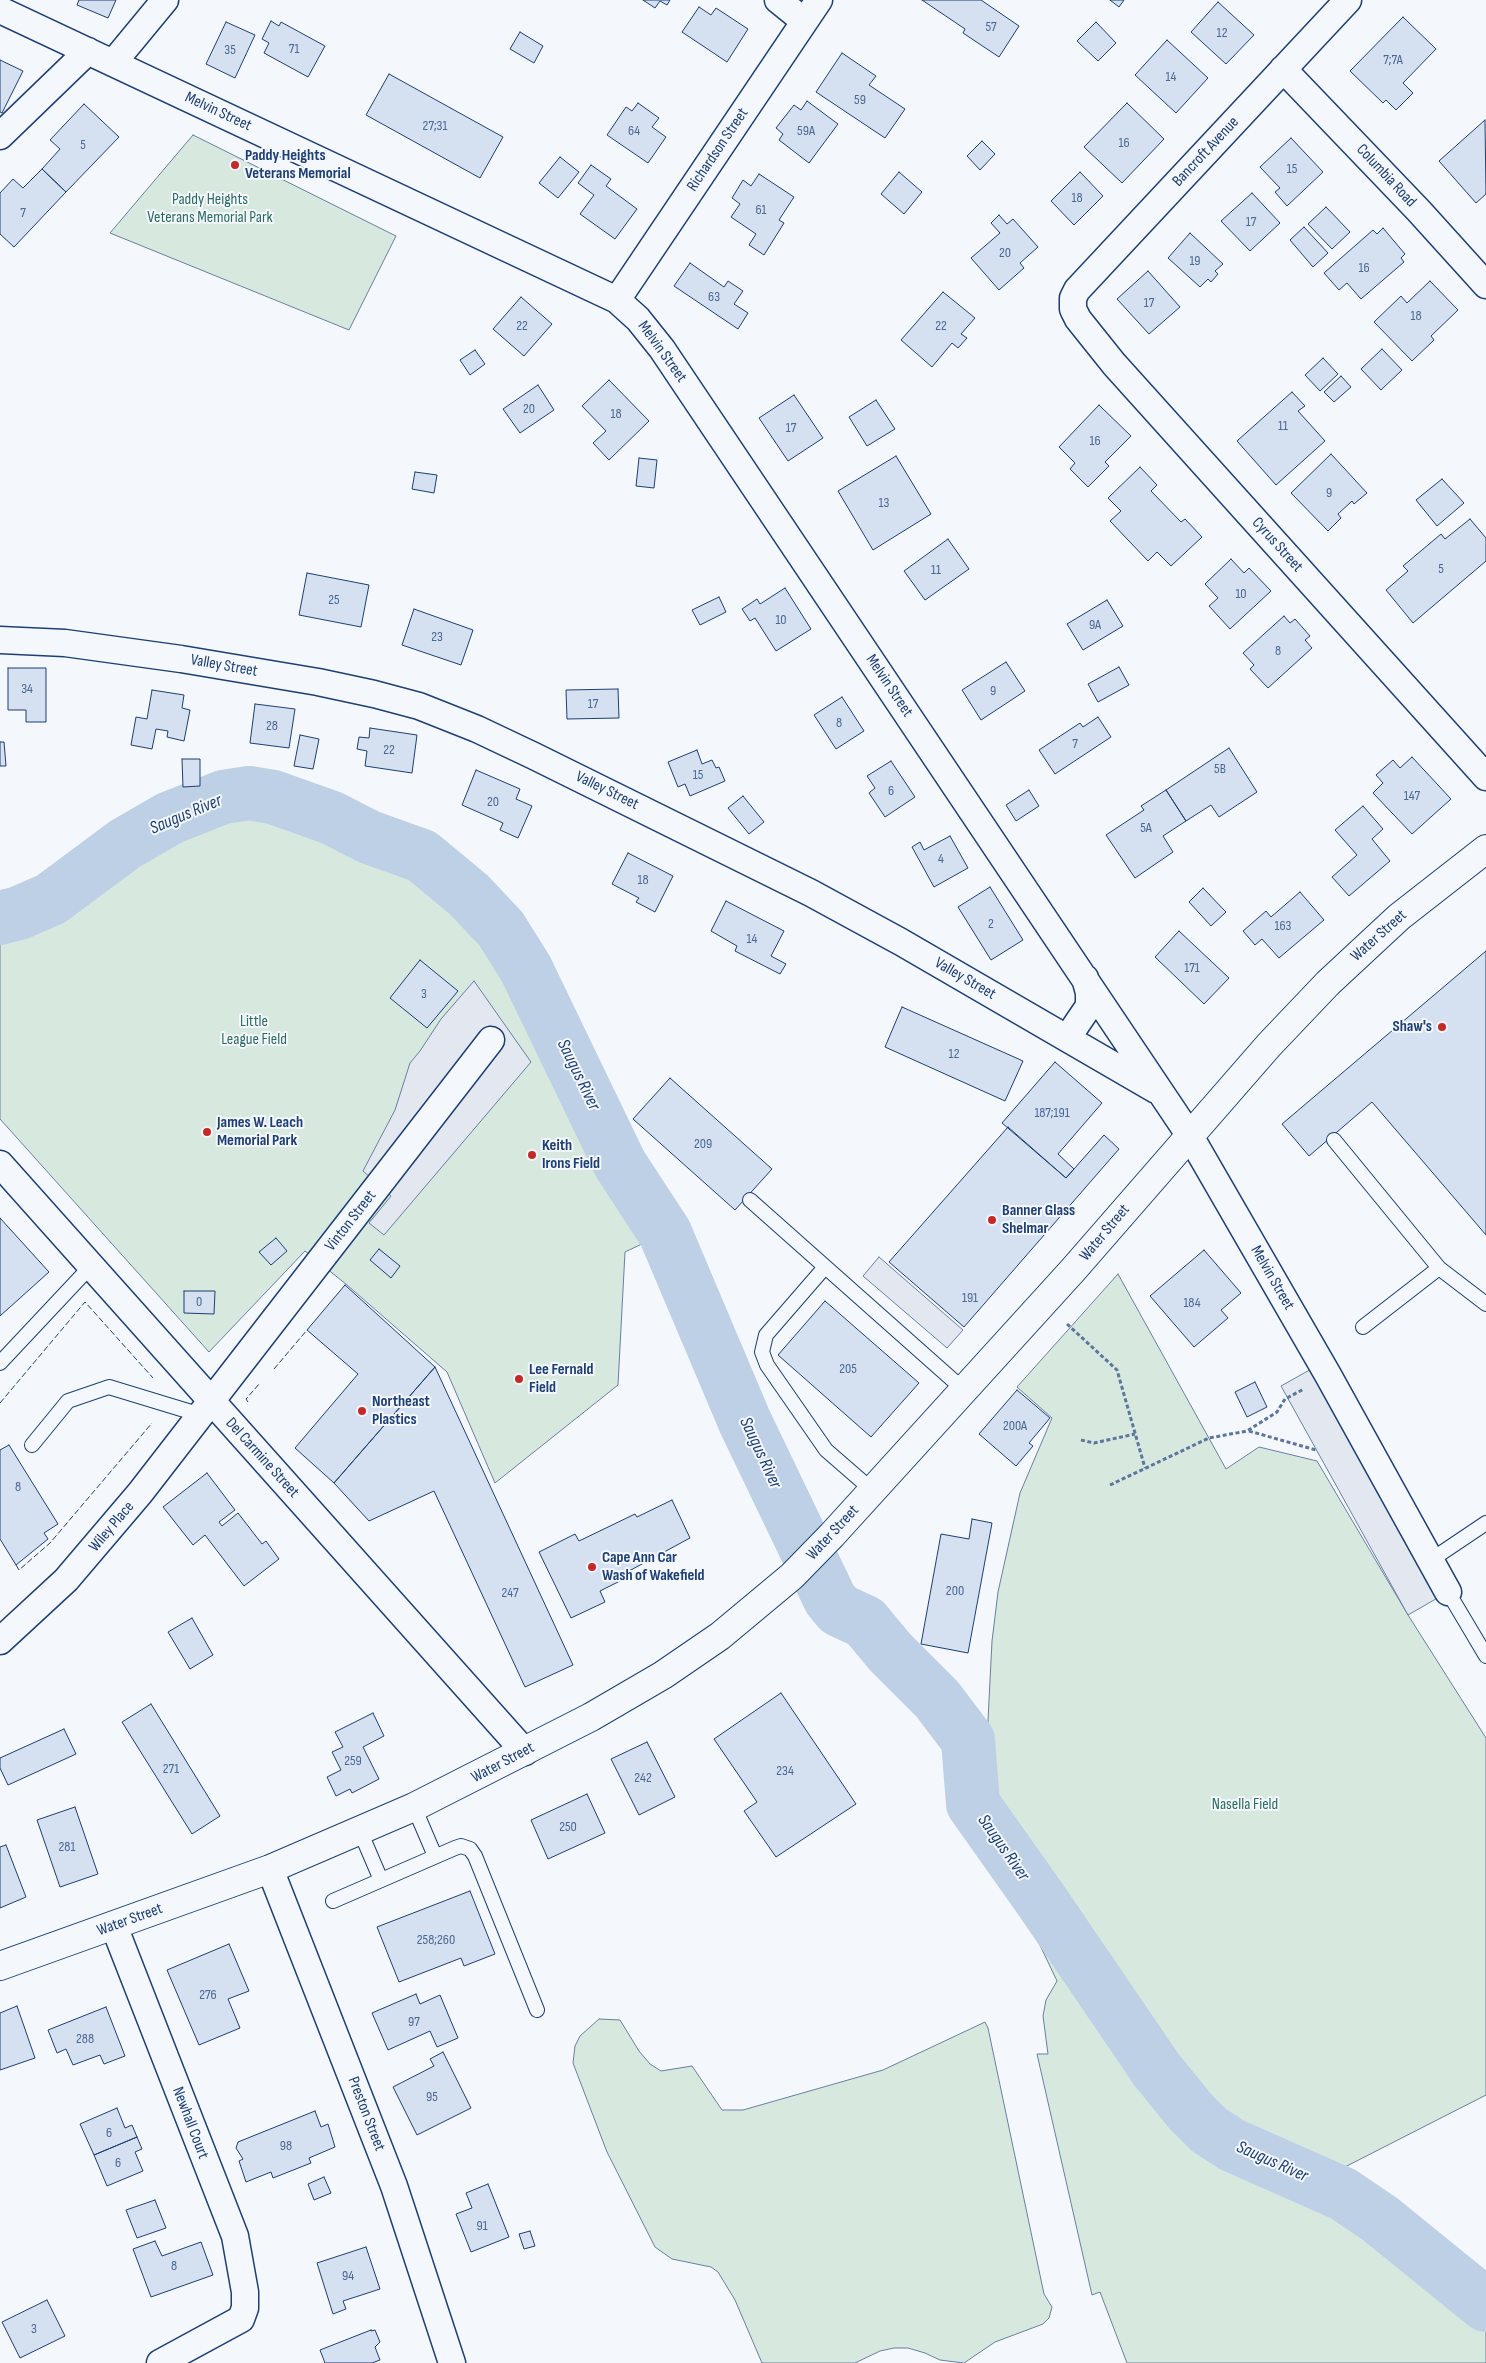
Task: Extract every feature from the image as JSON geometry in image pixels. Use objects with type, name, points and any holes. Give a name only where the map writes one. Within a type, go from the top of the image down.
[{"type":"main road","name":"Water Street","points":[[0,1966],[270,1869],[414,1808],[591,1717],[683,1662],[733,1626],[792,1576],[832,1535],[1073,1270],[1190,1136],[1328,984],[1411,907],[1486,849]]},
{"type":"street","points":[[113,63],[165,0]]},
{"type":"street","points":[[778,0],[804,21]]},
{"type":"street","name":"Richardson Street","points":[[617,300],[819,0]]},
{"type":"street","name":"Bancroft Avenue","points":[[1073,309],[1073,298],[1078,290],[1348,0]]},
{"type":"street","name":"Melvin Street","points":[[0,10],[617,300],[638,319],[662,349],[1190,1136],[1328,1375],[1448,1592]]},
{"type":"street","points":[[0,136],[88,51]]},
{"type":"street","name":"Columbia Road","points":[[1283,69],[1419,210],[1486,285]]},
{"type":"street","name":"Cyrus Street","points":[[1073,309],[1078,319],[1114,364],[1486,777]]},
{"type":"street","name":"Valley Street","points":[[0,640],[65,643],[181,659],[327,684],[419,706],[526,752],[802,889],[901,942],[1161,1092]]},
{"type":"street","name":"Melvin Street","points":[[1068,1037],[1089,1006],[1089,993],[1082,973]]},
{"type":"street","name":"Vinton Street","points":[[206,1408],[491,1040]]},
{"type":"street","name":"Del Carmine Street","points":[[0,1164],[91,1266],[206,1408],[526,1752]]},
{"type":"street","name":"Wiley Place","points":[[0,1641],[36,1610],[90,1553],[206,1408]]},
{"type":"street","name":"Preston Street","points":[[270,1869],[394,2186],[452,2363]]},
{"type":"street","name":"Newhall Court","points":[[114,1926],[237,2242],[246,2300],[244,2314],[236,2322],[160,2363]]},
{"type":"lane","points":[[1334,1140],[1439,1268],[1486,1304]]},
{"type":"lane","points":[[750,1200],[964,1390]]},
{"type":"lane","points":[[0,1363],[91,1266]]},
{"type":"lane","points":[[825,1267],[766,1335],[762,1352],[767,1365],[826,1450],[872,1490]]},
{"type":"lane","points":[[1363,1327],[1439,1268]]},
{"type":"lane","points":[[32,1445],[68,1401],[109,1386],[206,1408]]},
{"type":"lane","points":[[1431,1560],[1486,1524]]},
{"type":"lane","points":[[1448,1592],[1486,1656]]},
{"type":"lane","points":[[414,1808],[435,1856]]},
{"type":"lane","points":[[360,1831],[381,1880]]},
{"type":"lane","points":[[333,1901],[461,1846],[470,1849],[474,1853],[537,2010]]},
{"type":"path","points":[[1066,1324],[1117,1370],[1145,1468]]},
{"type":"path","points":[[1110,1485],[1209,1438],[1248,1430],[1276,1412],[1285,1399],[1328,1375]]},
{"type":"path","points":[[1248,1430],[1316,1450]]},
{"type":"path","points":[[1081,1440],[1094,1444],[1135,1434]]},
{"type":"green space","name":"Paddy Heights Veterans Memorial Park","points":[[193,135],[396,236],[349,330],[110,233]]},
{"type":"green space","name":"Little League Field","points":[[249,793],[273,797],[332,818],[369,837],[422,856],[486,912],[501,929],[526,969],[620,1164],[665,1233],[625,1252],[618,1385],[495,1483],[447,1372],[305,1251],[209,1352],[0,1119],[0,918],[19,913],[51,899],[125,844],[170,818],[223,797]]},
{"type":"green space","name":"Nasella Field","points":[[1118,1274],[1226,1469],[1259,1447],[1317,1461],[1408,1615],[1486,1738],[1486,2095],[1337,2171],[1358,2186],[1486,2297],[1486,2363],[1127,2363],[1100,2292],[1092,2295],[1037,2054],[1048,2054],[1043,2016],[1046,2000],[1057,1981],[1037,1939],[1039,1926],[992,1844],[987,1740],[992,1641],[998,1592],[1020,1493],[1052,1418],[1017,1387]]},
{"type":"green space","points":[[599,2019],[620,2020],[639,2051],[650,2064],[661,2071],[692,2066],[722,2110],[743,2110],[883,2070],[985,2022],[988,2028],[1044,2294],[1052,2307],[1049,2318],[1043,2324],[995,2342],[964,2363],[940,2360],[908,2348],[894,2348],[880,2351],[855,2363],[762,2363],[735,2300],[718,2272],[711,2267],[672,2259],[655,2247],[607,2152],[573,2063],[575,2046],[580,2036]]},
{"type":"shaded area","points":[[474,981],[531,1062],[384,1235],[369,1223],[391,1196],[363,1171],[395,1110],[410,1063],[441,1019]]},
{"type":"shaded area","points":[[879,1257],[963,1330],[947,1348],[863,1276]]},
{"type":"shaded area","points":[[1322,1363],[1448,1592],[1408,1615],[1281,1386]]},
{"type":"building","points":[[79,0],[116,0],[108,18],[77,5]]},
{"type":"building","points":[[643,0],[670,0],[667,5],[660,1],[655,8]]},
{"type":"building","points":[[922,0],[981,0],[1019,26],[999,57],[963,33],[965,29]]},
{"type":"building","points":[[1110,0],[1124,0],[1119,7]]},
{"type":"building","points":[[1218,2],[1254,35],[1226,64],[1191,32]]},
{"type":"building","points":[[699,7],[711,15],[716,8],[748,29],[727,62],[682,32]]},
{"type":"building","points":[[1403,17],[1436,49],[1403,83],[1413,93],[1396,110],[1386,100],[1383,103],[1350,71]]},
{"type":"building","points":[[271,21],[279,26],[281,22],[325,46],[308,77],[264,53],[269,43],[262,39]]},
{"type":"building","points":[[226,22],[255,35],[235,78],[206,64]]},
{"type":"building","points":[[1096,22],[1116,43],[1098,61],[1077,41]]},
{"type":"building","points":[[520,32],[543,46],[534,63],[510,49]]},
{"type":"building","points":[[1167,40],[1208,78],[1176,113],[1135,75]]},
{"type":"building","points":[[842,53],[876,76],[869,85],[905,109],[885,138],[816,92]]},
{"type":"building","points":[[0,60],[23,71],[2,113],[0,112]]},
{"type":"building","points":[[389,74],[503,137],[480,178],[366,115]]},
{"type":"building","points":[[807,101],[838,124],[809,163],[779,140],[783,134],[776,128],[794,105],[801,110]]},
{"type":"building","points":[[638,103],[659,118],[652,127],[666,137],[648,163],[607,135],[626,107],[632,111]]},
{"type":"building","points":[[1127,103],[1164,139],[1122,183],[1084,147]]},
{"type":"building","points":[[84,104],[119,137],[66,192],[42,169],[60,149],[50,140]]},
{"type":"building","points":[[1485,120],[1486,194],[1476,203],[1439,161]]},
{"type":"building","points":[[1291,138],[1323,172],[1287,206],[1275,192],[1280,188],[1260,167]]},
{"type":"building","points":[[982,141],[995,154],[980,170],[967,156]]},
{"type":"building","points":[[560,157],[579,172],[558,198],[539,183]]},
{"type":"building","points":[[591,165],[611,179],[606,186],[637,209],[615,239],[580,214],[594,195],[578,183]]},
{"type":"building","points":[[42,169],[66,192],[14,247],[0,234],[0,193],[13,179],[23,188]]},
{"type":"building","points":[[899,172],[922,192],[904,214],[881,194]]},
{"type":"building","points":[[1080,172],[1103,196],[1074,225],[1051,201]]},
{"type":"building","points":[[759,174],[794,197],[779,220],[784,223],[764,255],[749,245],[756,234],[731,217],[740,204],[732,198],[743,180],[751,186]]},
{"type":"building","points":[[1252,193],[1280,223],[1250,251],[1221,221]]},
{"type":"building","points":[[1326,207],[1350,232],[1332,249],[1308,224]]},
{"type":"building","points":[[999,215],[1007,224],[1013,219],[1038,247],[1020,263],[1024,268],[999,290],[971,258],[1000,233],[991,223]]},
{"type":"building","points":[[1304,227],[1328,253],[1313,267],[1290,240]]},
{"type":"building","points":[[1383,228],[1405,254],[1401,258],[1404,262],[1361,299],[1347,283],[1339,290],[1324,273],[1373,230],[1377,234]]},
{"type":"building","points":[[1190,233],[1223,264],[1215,271],[1218,274],[1211,282],[1208,279],[1200,287],[1168,258]]},
{"type":"building","points":[[690,263],[724,287],[728,281],[743,291],[734,304],[748,313],[738,329],[674,286]]},
{"type":"building","points":[[1148,271],[1180,307],[1149,334],[1117,299]]},
{"type":"building","points":[[1430,281],[1458,310],[1431,336],[1434,340],[1412,361],[1374,322],[1401,296],[1407,303]]},
{"type":"building","points":[[943,292],[975,318],[961,334],[967,338],[958,348],[952,343],[932,367],[901,340]]},
{"type":"building","points":[[521,297],[552,324],[524,356],[493,329]]},
{"type":"building","points":[[1382,349],[1402,370],[1381,390],[1361,369]]},
{"type":"building","points":[[475,350],[485,364],[470,375],[460,360]]},
{"type":"building","points":[[1323,358],[1338,374],[1320,391],[1305,375]]},
{"type":"building","points":[[1341,376],[1351,387],[1334,402],[1324,392]]},
{"type":"building","points":[[609,380],[649,421],[609,460],[593,443],[606,431],[582,406]]},
{"type":"building","points":[[538,385],[554,410],[520,433],[503,409]]},
{"type":"building","points":[[1292,392],[1305,406],[1298,411],[1325,441],[1276,485],[1237,441]]},
{"type":"building","points":[[794,395],[823,438],[788,461],[759,418]]},
{"type":"building","points":[[876,400],[895,429],[867,446],[849,417]]},
{"type":"building","points":[[1099,405],[1131,436],[1105,462],[1109,466],[1088,487],[1070,469],[1075,463],[1059,447]]},
{"type":"building","points":[[1331,454],[1367,493],[1354,504],[1352,501],[1338,514],[1341,518],[1328,531],[1291,493]]},
{"type":"building","points":[[896,456],[931,514],[873,550],[838,491]]},
{"type":"building","points":[[639,458],[657,460],[654,488],[636,486]]},
{"type":"building","points":[[1140,467],[1157,485],[1151,491],[1181,522],[1185,519],[1202,537],[1171,566],[1157,552],[1148,561],[1110,521],[1121,511],[1108,498]]},
{"type":"building","points":[[415,472],[437,475],[434,493],[412,489]]},
{"type":"building","points":[[1442,479],[1464,503],[1437,526],[1416,500]]},
{"type":"building","points":[[1470,519],[1486,538],[1486,561],[1413,623],[1386,590],[1408,571],[1403,566],[1441,534],[1445,539]]},
{"type":"building","points":[[948,539],[969,569],[925,600],[904,571]]},
{"type":"building","points":[[1231,559],[1244,573],[1249,568],[1271,591],[1230,629],[1209,606],[1218,598],[1205,584]]},
{"type":"building","points":[[307,573],[369,585],[361,627],[299,615]]},
{"type":"building","points":[[785,588],[811,629],[776,651],[755,618],[750,621],[742,609],[757,599],[760,604]]},
{"type":"building","points":[[719,597],[726,612],[700,625],[692,610]]},
{"type":"building","points":[[1107,600],[1123,626],[1083,650],[1067,624]]},
{"type":"building","points":[[414,609],[473,630],[461,665],[402,645]]},
{"type":"building","points":[[1284,616],[1290,623],[1295,619],[1310,636],[1305,640],[1312,648],[1268,688],[1250,669],[1254,665],[1243,653]]},
{"type":"building","points":[[1006,662],[1025,691],[981,720],[962,690]]},
{"type":"building","points":[[1119,667],[1129,685],[1098,702],[1088,684]]},
{"type":"building","points":[[8,668],[46,668],[46,722],[26,722],[26,710],[8,710]]},
{"type":"building","points":[[618,689],[619,718],[567,719],[566,690]]},
{"type":"building","points":[[152,690],[184,695],[182,708],[190,710],[184,741],[167,737],[168,731],[156,729],[152,749],[131,745],[136,717],[147,719]]},
{"type":"building","points":[[842,697],[864,731],[836,749],[814,715]]},
{"type":"building","points":[[255,704],[295,709],[289,748],[250,743]]},
{"type":"building","points":[[1098,717],[1111,737],[1055,774],[1039,750],[1080,723],[1083,727]]},
{"type":"building","points":[[370,728],[417,735],[412,773],[365,766],[367,751],[357,749],[359,737],[369,738]]},
{"type":"building","points":[[300,735],[319,739],[313,769],[294,766]]},
{"type":"building","points":[[0,742],[4,742],[6,766],[0,766]]},
{"type":"building","points":[[1229,748],[1257,792],[1219,817],[1211,805],[1186,821],[1166,790]]},
{"type":"building","points":[[697,750],[702,764],[712,760],[716,768],[719,767],[725,781],[690,796],[685,784],[678,787],[668,762]]},
{"type":"building","points":[[1412,757],[1451,799],[1412,834],[1373,793],[1383,783],[1376,775],[1393,760],[1400,768]]},
{"type":"building","points":[[182,759],[200,759],[200,786],[183,787]]},
{"type":"building","points":[[891,761],[915,797],[885,817],[869,793],[875,788],[867,776]]},
{"type":"building","points":[[476,770],[520,789],[516,799],[532,806],[518,838],[500,830],[503,823],[462,805]]},
{"type":"building","points":[[1029,790],[1039,806],[1016,821],[1006,805]]},
{"type":"building","points":[[1166,790],[1186,821],[1163,836],[1173,852],[1135,878],[1106,835],[1144,810],[1141,806]]},
{"type":"building","points":[[743,796],[764,822],[749,834],[728,808]]},
{"type":"building","points":[[1363,806],[1383,829],[1372,839],[1390,861],[1349,896],[1332,877],[1357,855],[1335,830]]},
{"type":"building","points":[[950,836],[968,868],[934,887],[912,847],[920,842],[924,850]]},
{"type":"building","points":[[628,853],[673,876],[655,912],[636,902],[639,898],[612,884]]},
{"type":"building","points":[[990,887],[1023,940],[991,960],[958,907]]},
{"type":"building","points":[[1203,888],[1226,912],[1211,926],[1189,902]]},
{"type":"building","points":[[1300,892],[1324,920],[1279,958],[1262,939],[1255,945],[1243,931],[1266,911],[1271,917]]},
{"type":"building","points":[[726,901],[784,931],[771,956],[786,964],[780,974],[735,951],[737,946],[711,931]]},
{"type":"building","points":[[1179,931],[1229,978],[1204,1004],[1155,957]]},
{"type":"building","name":"Shaw's","points":[[1486,951],[1486,1235],[1372,1102],[1309,1156],[1282,1124]]},
{"type":"building","points":[[420,960],[458,991],[427,1028],[390,998]]},
{"type":"building","points":[[902,1007],[1023,1061],[1005,1101],[885,1047]]},
{"type":"building","points":[[1055,1062],[1102,1103],[1058,1154],[1074,1169],[1066,1178],[1002,1123]]},
{"type":"building","points":[[670,1078],[772,1169],[735,1210],[633,1119]]},
{"type":"building","name":"Banner Glass Shelmar","points":[[1008,1127],[1066,1178],[1104,1135],[1119,1149],[964,1327],[889,1262]]},
{"type":"building","points":[[0,1218],[49,1272],[0,1316]]},
{"type":"building","points":[[276,1238],[287,1251],[271,1265],[259,1252]]},
{"type":"building","points":[[379,1249],[400,1266],[391,1278],[370,1260]]},
{"type":"building","points":[[1204,1250],[1241,1293],[1221,1310],[1228,1318],[1194,1347],[1150,1296]]},
{"type":"building","name":"Northeast Plastics","points":[[345,1285],[435,1367],[334,1483],[295,1448],[358,1374],[307,1330]]},
{"type":"building","points":[[184,1291],[215,1291],[214,1314],[184,1313]]},
{"type":"building","points":[[825,1301],[919,1383],[871,1437],[778,1355]]},
{"type":"building","points":[[435,1367],[573,1665],[525,1687],[434,1491],[369,1521],[334,1483]]},
{"type":"building","points":[[1255,1382],[1267,1407],[1247,1417],[1235,1392]]},
{"type":"building","points":[[1017,1390],[1050,1418],[1029,1443],[1033,1446],[1016,1466],[979,1434]]},
{"type":"building","points":[[9,1445],[58,1524],[44,1533],[48,1539],[16,1565],[0,1539],[0,1450]]},
{"type":"building","points":[[207,1473],[235,1510],[219,1522],[222,1526],[238,1513],[262,1544],[266,1541],[279,1559],[244,1586],[205,1535],[193,1545],[163,1507]]},
{"type":"building","name":"Cape Ann Car Wash of Wakefield","points":[[672,1500],[690,1538],[618,1577],[620,1581],[600,1591],[605,1602],[571,1618],[539,1552],[575,1534],[579,1541],[635,1514],[637,1517]]},
{"type":"building","points":[[972,1519],[992,1523],[968,1653],[921,1644],[941,1534],[969,1539]]},
{"type":"building","points":[[192,1618],[213,1655],[190,1669],[168,1632]]},
{"type":"building","points":[[781,1693],[856,1804],[776,1857],[744,1811],[757,1802],[714,1739]]},
{"type":"building","points":[[151,1704],[220,1816],[192,1834],[122,1722]]},
{"type":"building","points":[[373,1713],[384,1736],[363,1747],[379,1779],[352,1793],[350,1789],[336,1796],[327,1777],[341,1770],[332,1752],[343,1747],[335,1732]]},
{"type":"building","points":[[64,1729],[76,1754],[8,1785],[0,1768],[0,1758]]},
{"type":"building","points":[[647,1742],[675,1797],[639,1815],[611,1759]]},
{"type":"building","points":[[587,1794],[605,1833],[548,1859],[531,1820]]},
{"type":"building","points":[[75,1807],[98,1874],[60,1887],[37,1820]]},
{"type":"building","points":[[6,1845],[26,1897],[0,1908],[0,1847]]},
{"type":"building","points":[[470,1891],[495,1954],[464,1966],[461,1958],[399,1982],[377,1927]]},
{"type":"building","points":[[229,1944],[249,1991],[228,1999],[240,2028],[199,2045],[167,1970]]},
{"type":"building","points":[[416,1994],[420,2004],[440,1995],[458,2038],[437,2047],[430,2031],[388,2050],[372,2013]]},
{"type":"building","points":[[17,2006],[35,2058],[0,2070],[0,2013]]},
{"type":"building","points":[[106,2007],[125,2056],[104,2064],[100,2055],[73,2065],[66,2049],[57,2053],[48,2030]]},
{"type":"building","points":[[443,2052],[471,2108],[417,2135],[393,2087],[434,2066],[430,2059]]},
{"type":"building","points":[[117,2108],[125,2128],[132,2125],[137,2137],[94,2155],[80,2124]]},
{"type":"building","points":[[315,2111],[321,2127],[328,2124],[335,2147],[309,2158],[311,2163],[273,2178],[271,2172],[246,2182],[239,2161],[243,2159],[236,2148],[238,2142]]},
{"type":"building","points":[[137,2137],[142,2149],[135,2152],[143,2171],[107,2186],[94,2155]]},
{"type":"building","points":[[324,2177],[331,2193],[314,2200],[308,2184]]},
{"type":"building","points":[[488,2184],[509,2237],[471,2252],[456,2214],[472,2208],[466,2193]]},
{"type":"building","points":[[155,2200],[166,2228],[137,2238],[126,2210]]},
{"type":"building","points":[[530,2231],[535,2246],[524,2249],[519,2234]]},
{"type":"building","points":[[155,2241],[162,2256],[201,2242],[213,2275],[151,2297],[133,2249]]},
{"type":"building","points":[[366,2247],[380,2289],[343,2301],[346,2309],[333,2314],[317,2263]]},
{"type":"building","points":[[47,2300],[65,2336],[20,2358],[2,2322]]},
{"type":"building","points":[[375,2330],[380,2342],[375,2347],[380,2360],[372,2363],[325,2363],[320,2350]]},
{"type":"waterway","name":"Saugus River","points":[[0,918],[19,913],[51,899],[125,844],[170,818],[223,797],[249,793],[273,797],[332,818],[369,837],[422,856],[469,895],[501,929],[526,969],[620,1164],[665,1233],[745,1422],[830,1599],[839,1610],[865,1622],[890,1652],[937,1699],[968,1740],[973,1804],[1156,2069],[1190,2111],[1209,2130],[1232,2145],[1343,2194],[1380,2219],[1486,2305]]},
{"type":"fence","points":[[0,1403],[85,1302],[153,1378]]},
{"type":"fence","points":[[274,1369],[307,1330]]},
{"type":"fence","points":[[248,1402],[246,1399],[260,1383]]},
{"type":"fence","points":[[16,1565],[19,1570],[50,1543],[152,1423]]},
{"type":"place","name":"Paddy Heights Veterans Memorial","points":[[235,165]]},
{"type":"place","name":"Shaw's","points":[[1442,1027]]},
{"type":"place","name":"James W. Leach Memorial Park","points":[[207,1132]]},
{"type":"place","name":"Keith Irons Field","points":[[532,1155]]},
{"type":"place","name":"Banner Glass Shelmar","points":[[992,1220]]},
{"type":"place","name":"Lee Fernald Field","points":[[519,1379]]},
{"type":"place","name":"Northeast Plastics","points":[[362,1411]]},
{"type":"place","name":"Cape Ann Car Wash of Wakefield","points":[[592,1567]]}]
